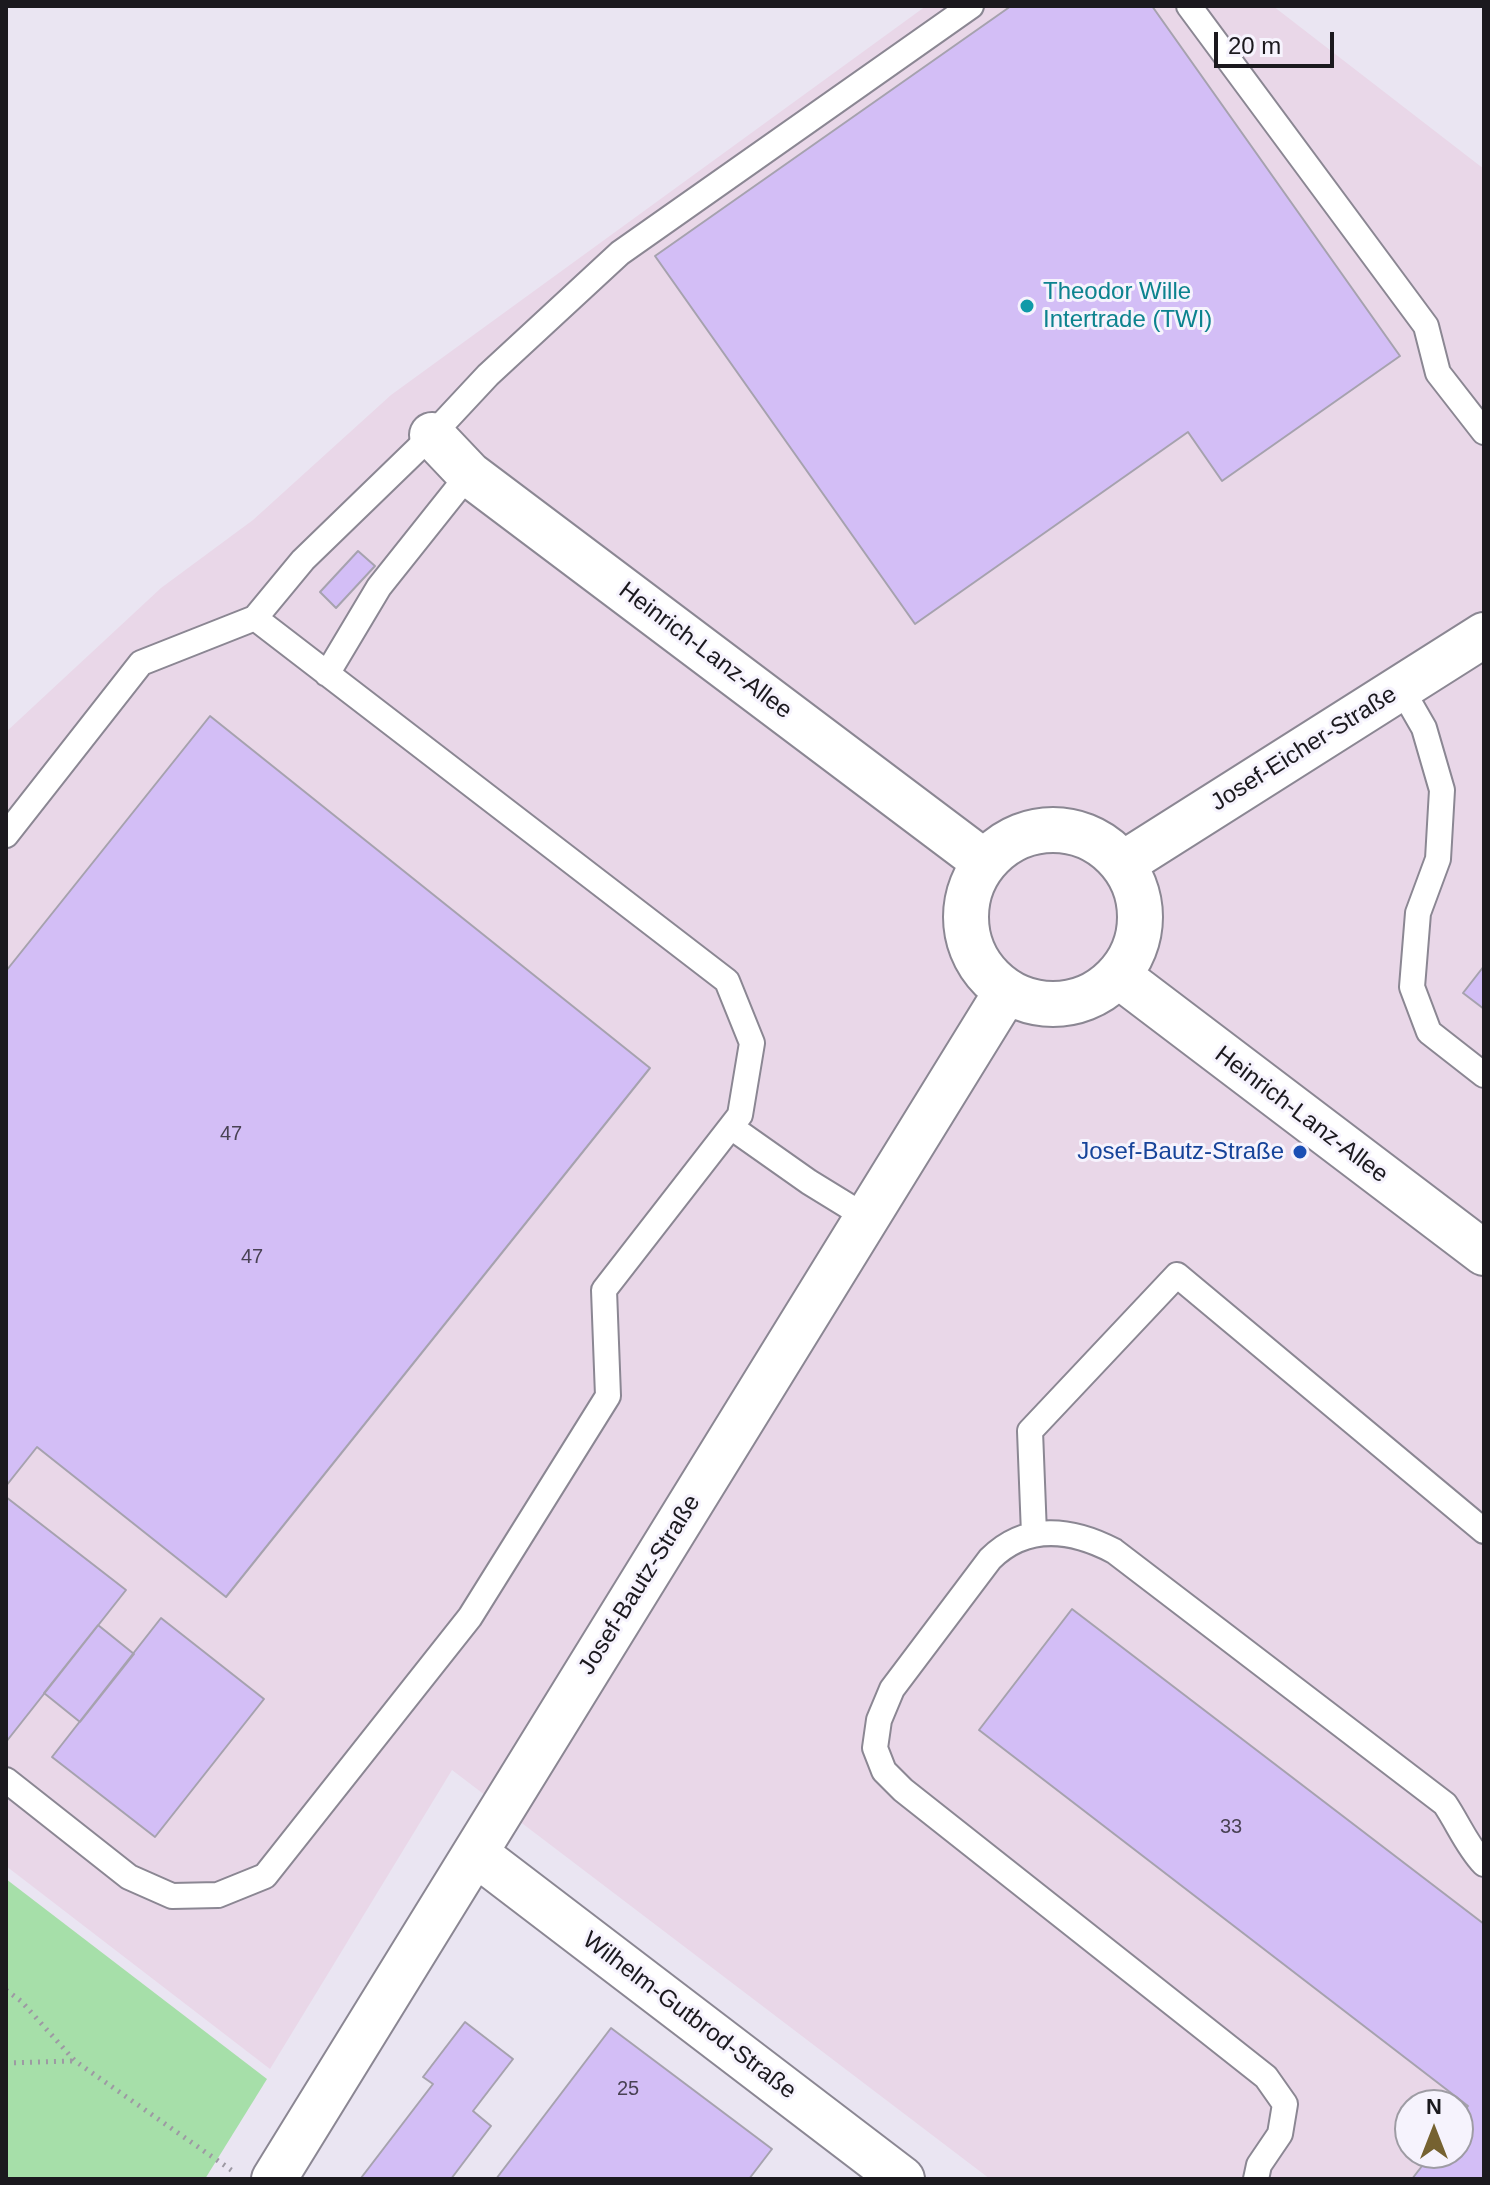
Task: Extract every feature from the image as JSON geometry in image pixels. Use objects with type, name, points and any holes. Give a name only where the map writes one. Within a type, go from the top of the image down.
[{"type":"street","name":"Heinrich-Lanz-Allee","points":[[432,435],[469,474],[983,861]]},
{"type":"street","name":"Josef-Eicher-Straße","points":[[1124,863],[1484,635]]},
{"type":"street","points":[[1062,829],[1098,841],[1124,863],[1137,889],[1140,934],[1119,976],[1080,1002],[1038,1005],[1006,992],[970,951],[964,908],[983,861],[1015,837],[1062,829]]},
{"type":"street","name":"Heinrich-Lanz-Allee","points":[[1119,976],[1484,1253]]},
{"type":"street","name":"Josef-Bautz-Straße","points":[[255,2176],[475,1853],[1006,992]]},
{"type":"street","name":"Wilhelm-Gutbrod-Straße","points":[[475,1853],[902,2179]]},
{"type":"lane","points":[[6,835],[141,663],[255,618],[303,560],[432,435],[488,375],[620,253],[971,6]]},
{"type":"lane","points":[[1189,6],[1426,326],[1438,373],[1484,432]]},
{"type":"lane","points":[[327,674],[379,587],[469,474]]},
{"type":"lane","points":[[6,1780],[129,1877],[172,1896],[218,1895],[265,1876],[470,1617],[600,1409],[608,1396],[604,1290],[740,1115],[752,1043],[727,981],[255,618]]},
{"type":"lane","points":[[1401,688],[1424,728],[1442,790],[1438,859],[1418,913],[1412,987],[1429,1032],[1484,1075]]},
{"type":"lane","points":[[731,1127],[866,1217]]},
{"type":"lane","points":[[1034,1534],[1030,1431],[1177,1275],[1484,1531]]},
{"type":"lane","points":[[1256,2179],[1259,2165],[1280,2134],[1285,2104],[1266,2077],[903,1790],[884,1771],[875,1748],[879,1720],[892,1689],[990,1559],[1006,1543],[1034,1534],[1091,1539],[1114,1551],[1445,1804],[1459,1824],[1469,1849],[1484,1864]]},
{"type":"path","points":[[6,1990],[21,2001],[75,2061],[255,2176]]},
{"type":"path","points":[[6,2063],[75,2061]]},
{"type":"shaded area","points":[[926,6],[1273,6],[1484,169],[1484,2179],[990,2179],[452,1770],[270,2069],[6,1866],[6,732],[161,588],[253,520],[391,395]]},
{"type":"green space","points":[[6,1879],[267,2079],[205,2179],[6,2179]]},
{"type":"building","name":"Theodor Wille Intertrade (TWI)","points":[[1011,6],[1152,6],[1400,356],[1222,481],[1188,432],[915,624],[655,256]]},
{"type":"building","points":[[358,551],[375,566],[336,608],[320,592]]},
{"type":"building","points":[[210,716],[650,1068],[226,1597],[37,1447],[6,1486],[6,971]]},
{"type":"building","points":[[1484,966],[1484,1009],[1463,993]]},
{"type":"building","points":[[6,1497],[126,1590],[6,1742]]},
{"type":"building","points":[[1072,1609],[1484,1924],[1484,2179],[1412,2179],[1420,2169],[1474,2169],[1474,2089],[1446,2089],[979,1730]]},
{"type":"building","points":[[161,1618],[264,1699],[155,1837],[52,1757]]},
{"type":"building","points":[[98,1625],[134,1654],[80,1722],[44,1693]]},
{"type":"building","points":[[465,2022],[513,2059],[473,2111],[491,2126],[451,2179],[361,2178],[433,2084],[423,2077]]},
{"type":"building","points":[[611,2028],[772,2149],[749,2179],[496,2179]]},
{"type":"place","name":"Theodor Wille Intertrade (TWI)","points":[[1027,306]]},
{"type":"place","name":"Josef-Bautz-Straße","points":[[1300,1152]]}]
